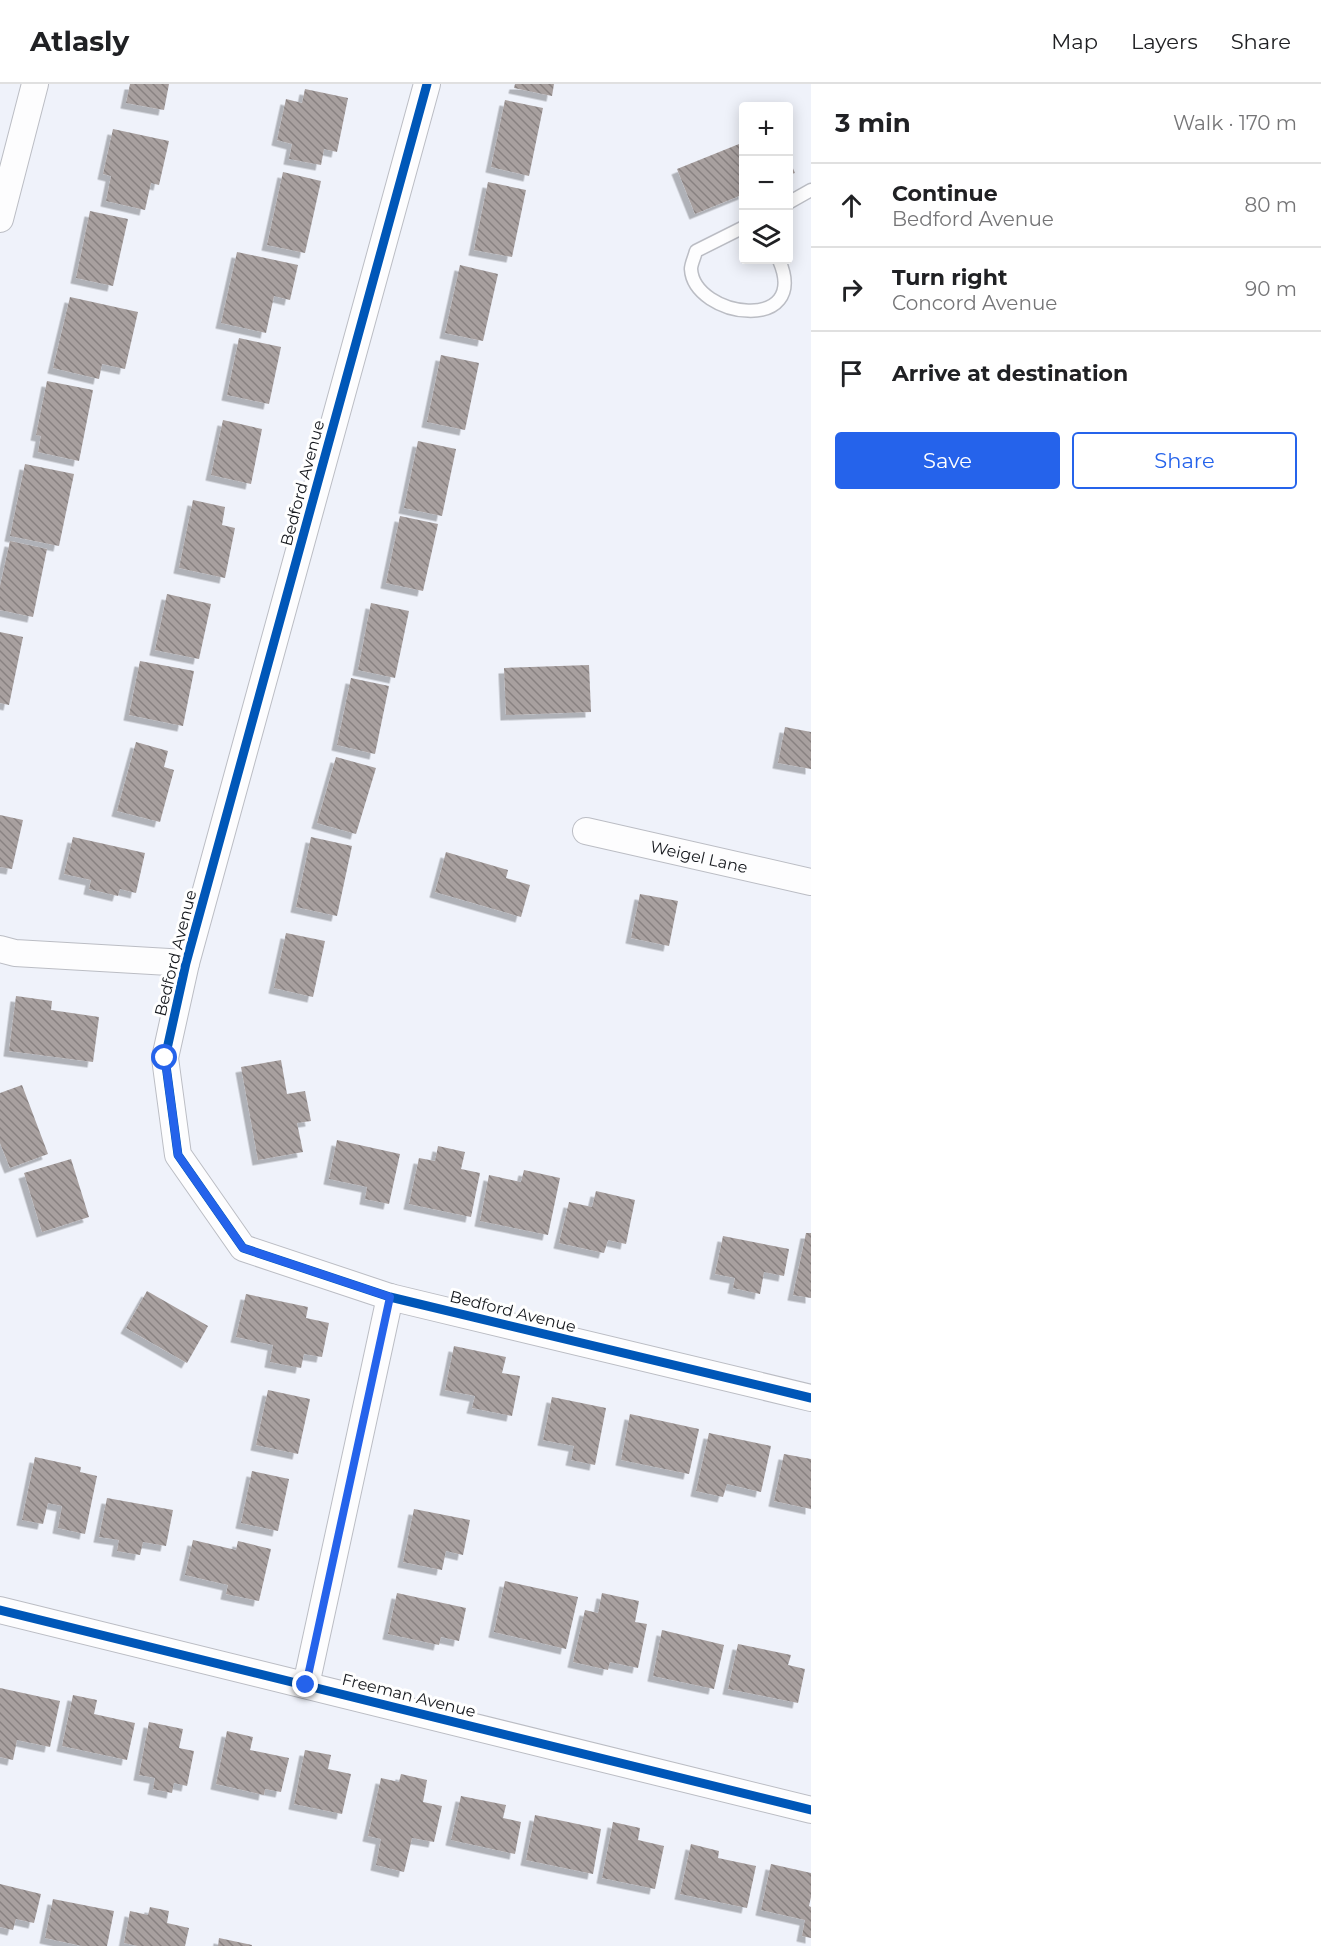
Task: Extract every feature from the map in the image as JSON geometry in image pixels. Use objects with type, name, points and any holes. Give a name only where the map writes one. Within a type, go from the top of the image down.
[{"type":"street","points":[[0,219],[35,84]]},
{"type":"street","name":"Bedford Avenue","points":[[427,84],[186,963],[165,1058],[178,1155],[243,1248],[390,1297],[811,1398]]},
{"type":"street","name":"Weigel Lane","points":[[586,831],[811,882]]},
{"type":"street","points":[[0,949],[15,953],[186,963]]},
{"type":"street","points":[[306,1685],[390,1297]]},
{"type":"street","name":"Freeman Avenue","points":[[0,1610],[811,1810]]},
{"type":"lane","points":[[793,201],[811,190]]},
{"type":"lane","points":[[739,230],[696,251],[692,269],[699,290],[724,306],[754,311],[772,308],[782,298],[787,284],[780,264]]},
{"type":"building","points":[[130,84],[169,84],[164,110],[126,103]]},
{"type":"building","points":[[515,84],[554,84],[552,96],[514,88]]},
{"type":"building","points":[[305,89],[348,98],[337,152],[324,149],[321,165],[289,159],[292,144],[277,140],[286,99],[302,103]]},
{"type":"building","points":[[505,100],[543,108],[529,176],[491,167]]},
{"type":"building","points":[[113,129],[169,141],[159,185],[151,183],[145,210],[106,201],[111,176],[103,174]]},
{"type":"building","points":[[739,144],[739,196],[695,214],[677,169]]},
{"type":"building","points":[[283,172],[321,181],[305,253],[267,245]]},
{"type":"building","points":[[488,182],[526,190],[512,257],[474,250]]},
{"type":"building","points":[[90,211],[128,219],[113,286],[76,278]]},
{"type":"building","points":[[237,252],[298,265],[290,300],[274,296],[266,333],[221,323]]},
{"type":"building","points":[[460,265],[498,274],[483,341],[445,333]]},
{"type":"building","points":[[70,297],[138,312],[125,369],[102,364],[99,379],[53,368]]},
{"type":"building","points":[[239,338],[281,347],[269,404],[227,395]]},
{"type":"building","points":[[441,355],[479,363],[465,430],[427,422]]},
{"type":"building","points":[[47,381],[93,390],[79,461],[38,452],[41,436],[36,435]]},
{"type":"building","points":[[223,420],[262,429],[251,484],[211,475]]},
{"type":"building","points":[[418,441],[456,449],[442,516],[404,508]]},
{"type":"building","points":[[25,464],[74,474],[59,546],[10,536]]},
{"type":"building","points":[[193,500],[225,507],[222,525],[235,528],[225,578],[179,568]]},
{"type":"building","points":[[400,516],[438,524],[423,591],[386,583]]},
{"type":"building","points":[[10,541],[47,549],[33,617],[0,610],[0,586]]},
{"type":"building","points":[[167,594],[211,604],[199,659],[155,650]]},
{"type":"building","points":[[371,603],[409,611],[395,678],[358,670]]},
{"type":"building","points":[[0,632],[23,637],[9,705],[0,703]]},
{"type":"building","points":[[140,661],[194,671],[183,726],[129,715]]},
{"type":"building","points":[[589,665],[591,712],[506,715],[504,668]]},
{"type":"building","points":[[351,678],[389,686],[375,754],[337,745]]},
{"type":"building","points":[[785,727],[811,732],[811,769],[778,763]]},
{"type":"building","points":[[136,742],[168,751],[164,767],[174,770],[160,822],[117,811]]},
{"type":"building","points":[[336,757],[376,768],[356,834],[317,823]]},
{"type":"building","points":[[0,815],[23,820],[12,869],[0,867]]},
{"type":"building","points":[[73,837],[145,853],[136,893],[120,889],[118,896],[89,889],[91,880],[64,874]]},
{"type":"building","points":[[311,837],[352,846],[337,916],[296,907]]},
{"type":"building","points":[[446,852],[508,870],[506,878],[530,885],[521,917],[435,892]]},
{"type":"building","points":[[640,894],[678,901],[669,946],[631,938]]},
{"type":"building","points":[[286,933],[325,941],[313,997],[274,988]]},
{"type":"building","points":[[16,996],[52,1001],[51,1010],[99,1017],[93,1062],[9,1051]]},
{"type":"building","points":[[281,1060],[287,1094],[305,1091],[311,1121],[297,1123],[303,1152],[258,1160],[241,1067]]},
{"type":"building","points":[[22,1085],[48,1154],[10,1168],[0,1143],[0,1093]]},
{"type":"building","points":[[337,1140],[400,1154],[389,1204],[365,1199],[367,1187],[329,1179]]},
{"type":"building","points":[[438,1146],[465,1152],[461,1169],[480,1173],[471,1217],[409,1204],[419,1158],[435,1161]]},
{"type":"building","points":[[71,1159],[89,1217],[42,1232],[24,1173]]},
{"type":"building","points":[[524,1170],[560,1178],[548,1235],[480,1221],[489,1175],[521,1182]]},
{"type":"building","points":[[596,1191],[635,1200],[626,1244],[608,1240],[604,1253],[559,1243],[569,1202],[592,1207]]},
{"type":"building","points":[[806,1233],[811,1233],[811,1298],[793,1295]]},
{"type":"building","points":[[723,1236],[789,1249],[784,1276],[764,1272],[760,1294],[733,1288],[735,1278],[715,1274]]},
{"type":"building","points":[[147,1291],[208,1326],[187,1363],[126,1328]]},
{"type":"building","points":[[246,1294],[308,1307],[306,1318],[329,1323],[322,1357],[304,1354],[301,1368],[270,1362],[273,1345],[236,1337]]},
{"type":"building","points":[[454,1346],[506,1357],[502,1373],[520,1376],[512,1416],[472,1408],[475,1396],[445,1390]]},
{"type":"building","points":[[268,1390],[310,1399],[298,1454],[256,1445]]},
{"type":"building","points":[[552,1397],[606,1408],[595,1465],[571,1460],[574,1446],[543,1440]]},
{"type":"building","points":[[630,1414],[699,1429],[689,1474],[621,1460]]},
{"type":"building","points":[[709,1433],[771,1446],[761,1492],[727,1484],[723,1497],[696,1491]]},
{"type":"building","points":[[784,1454],[811,1459],[811,1509],[774,1501]]},
{"type":"building","points":[[35,1457],[81,1467],[80,1472],[97,1476],[85,1534],[58,1528],[62,1506],[48,1503],[43,1524],[22,1520]]},
{"type":"building","points":[[252,1471],[289,1479],[278,1531],[241,1523]]},
{"type":"building","points":[[107,1498],[173,1510],[166,1546],[143,1542],[140,1555],[117,1551],[119,1540],[99,1537]]},
{"type":"building","points":[[414,1509],[470,1520],[463,1555],[446,1551],[442,1570],[403,1562]]},
{"type":"building","points":[[193,1540],[236,1550],[238,1541],[271,1549],[259,1601],[226,1594],[228,1585],[185,1575]]},
{"type":"building","points":[[505,1581],[578,1597],[566,1649],[494,1632]]},
{"type":"building","points":[[397,1593],[466,1608],[459,1641],[441,1637],[439,1645],[388,1634]]},
{"type":"building","points":[[602,1593],[639,1601],[635,1622],[647,1624],[638,1668],[610,1662],[608,1670],[573,1662],[585,1610],[598,1613]]},
{"type":"building","points":[[662,1630],[724,1645],[714,1689],[653,1676]]},
{"type":"building","points":[[738,1644],[791,1655],[788,1665],[805,1669],[798,1703],[728,1689]]},
{"type":"building","points":[[0,1688],[60,1701],[50,1747],[17,1740],[13,1760],[0,1757]]},
{"type":"building","points":[[73,1695],[97,1700],[94,1714],[135,1723],[127,1760],[62,1746]]},
{"type":"building","points":[[149,1722],[183,1729],[179,1748],[194,1751],[187,1786],[174,1783],[172,1793],[153,1789],[155,1778],[139,1775]]},
{"type":"building","points":[[227,1731],[253,1737],[250,1750],[289,1758],[281,1792],[265,1789],[264,1795],[216,1784]]},
{"type":"building","points":[[305,1750],[331,1755],[328,1769],[351,1774],[342,1814],[294,1804]]},
{"type":"building","points":[[401,1774],[427,1780],[423,1802],[442,1806],[434,1842],[412,1838],[404,1872],[376,1865],[381,1839],[368,1836],[381,1778],[399,1782]]},
{"type":"building","points":[[461,1796],[506,1805],[503,1818],[521,1822],[515,1854],[451,1840]]},
{"type":"building","points":[[535,1815],[601,1829],[593,1874],[526,1860]]},
{"type":"building","points":[[613,1822],[640,1828],[638,1840],[664,1846],[655,1889],[602,1878]]},
{"type":"building","points":[[691,1844],[719,1851],[718,1858],[756,1866],[747,1908],[680,1894]]},
{"type":"building","points":[[771,1864],[811,1873],[809,1906],[811,1907],[811,1938],[802,1936],[805,1920],[761,1910]]},
{"type":"building","points":[[0,1884],[41,1894],[34,1923],[16,1919],[13,1930],[0,1927]]},
{"type":"building","points":[[53,1899],[114,1911],[107,1946],[82,1946],[45,1938]]},
{"type":"building","points":[[150,1907],[169,1911],[167,1923],[189,1928],[185,1946],[138,1946],[124,1943],[130,1911],[148,1915]]},
{"type":"building","points":[[219,1938],[252,1945],[252,1946],[218,1946]]},
{"type":"cycle path","points":[[427,84],[186,963],[165,1058],[178,1155],[243,1248],[390,1297],[811,1398]]},
{"type":"cycle path","points":[[0,1610],[811,1810]]},
{"type":"route","points":[[165,1058],[178,1155],[243,1248],[390,1297],[306,1685]]}]
